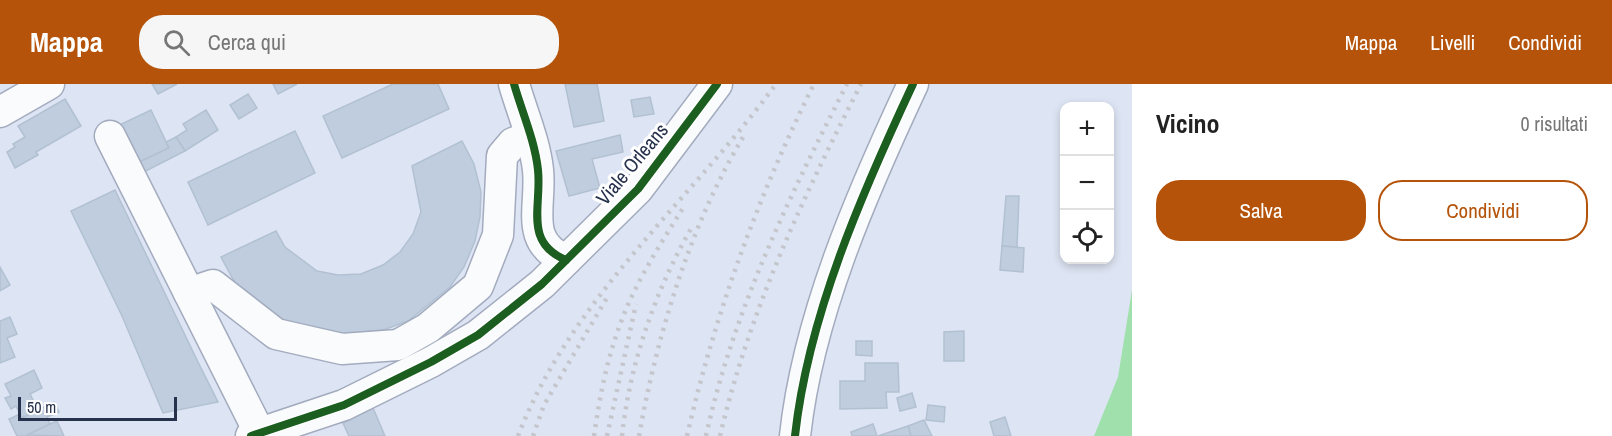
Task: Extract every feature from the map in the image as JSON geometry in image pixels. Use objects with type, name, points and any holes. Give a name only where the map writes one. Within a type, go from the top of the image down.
[{"type":"street","points":[[0,112],[49,84]]},
{"type":"street","points":[[514,84],[538,170],[537,226],[547,249],[566,260]]},
{"type":"street","name":"Viale Orleans","points":[[256,435],[344,405],[431,362],[478,335],[542,284],[638,189],[717,84]]},
{"type":"street","points":[[795,436],[805,370],[850,228],[913,84]]},
{"type":"street","points":[[110,136],[189,292],[256,435]]},
{"type":"street","points":[[189,292],[213,285],[276,334],[342,349],[398,345],[428,328],[478,286],[498,235],[502,156],[513,142],[530,137]]},
{"type":"shaded area","points":[[1132,290],[1132,436],[1094,436],[1118,377]]},
{"type":"building","points":[[152,84],[177,84],[158,94]]},
{"type":"building","points":[[273,84],[297,84],[278,94]]},
{"type":"building","points":[[393,84],[438,84],[449,109],[342,158],[323,116]]},
{"type":"building","points":[[565,84],[597,84],[604,121],[574,127]]},
{"type":"building","points":[[248,94],[257,108],[239,119],[230,105]]},
{"type":"building","points":[[650,97],[654,114],[634,117],[631,100]]},
{"type":"building","points":[[65,99],[81,126],[36,152],[38,155],[15,168],[7,152],[15,147],[13,144],[25,137],[18,126]]},
{"type":"building","points":[[151,110],[169,148],[133,165],[115,127]]},
{"type":"building","points":[[206,110],[218,130],[185,151],[176,137],[187,130],[183,124]]},
{"type":"building","points":[[295,131],[315,173],[208,225],[188,182]]},
{"type":"building","points":[[620,135],[623,152],[592,159],[600,188],[569,196],[556,151]]},
{"type":"building","points":[[176,137],[185,151],[138,175],[133,165],[169,148],[166,142]]},
{"type":"building","points":[[462,141],[474,164],[481,192],[480,217],[475,241],[464,267],[450,287],[408,321],[383,330],[335,335],[286,323],[248,298],[234,281],[221,257],[276,231],[285,247],[317,271],[338,275],[361,274],[383,265],[400,252],[413,234],[421,212],[412,166]]},
{"type":"building","points":[[115,190],[218,402],[163,413],[122,316],[71,211]]},
{"type":"building","points":[[1006,196],[1019,196],[1017,247],[1002,246]]},
{"type":"building","points":[[1002,246],[1024,248],[1023,272],[1000,270]]},
{"type":"building","points":[[0,267],[10,285],[0,291]]},
{"type":"building","points":[[10,317],[17,334],[7,338],[15,357],[0,363],[0,321]]},
{"type":"building","points":[[964,331],[964,361],[944,361],[944,332]]},
{"type":"building","points":[[856,341],[872,341],[872,356],[856,355]]},
{"type":"building","points":[[865,363],[898,363],[899,392],[886,392],[887,408],[840,409],[840,381],[865,381]]},
{"type":"building","points":[[34,370],[42,388],[30,394],[38,410],[22,418],[16,406],[11,409],[5,398],[11,396],[5,384]]},
{"type":"building","points":[[912,393],[916,407],[900,411],[897,398]]},
{"type":"building","points":[[54,402],[59,412],[47,417],[50,424],[28,436],[17,436],[9,419],[20,414],[22,418]]},
{"type":"building","points":[[928,405],[945,407],[944,422],[926,420]]},
{"type":"building","points":[[373,408],[385,436],[349,436],[343,423]]},
{"type":"building","points":[[1005,417],[1011,436],[994,436],[990,422]]},
{"type":"building","points":[[924,420],[932,436],[911,436],[908,426]]},
{"type":"building","points":[[57,421],[64,436],[27,435],[50,424]]},
{"type":"building","points":[[873,424],[877,436],[852,436],[851,432]]},
{"type":"building","points":[[908,426],[911,436],[878,436]]},
{"type":"railway","points":[[518,436],[541,386],[569,339],[601,295],[743,127],[776,84]]},
{"type":"railway","points":[[687,436],[711,345],[740,256],[774,169],[814,84]]},
{"type":"railway","points":[[706,436],[717,390],[747,300],[784,212],[847,84]]},
{"type":"railway","points":[[720,436],[732,390],[762,300],[799,212],[861,84]]},
{"type":"railway","points":[[639,436],[656,359],[678,280],[708,204],[745,134]]},
{"type":"railway","points":[[594,436],[612,348],[629,301],[646,268],[685,205]]},
{"type":"railway","points":[[622,436],[631,382],[646,328],[667,276],[692,227]]},
{"type":"railway","points":[[533,436],[544,405],[608,296]]},
{"type":"railway","points":[[607,436],[636,304]]},
{"type":"cycle path","points":[[514,84],[531,137],[538,170],[537,222],[539,233],[544,243],[566,260]]},
{"type":"cycle path","points":[[251,436],[344,405],[431,362],[478,335],[542,284],[638,189],[717,84]]},
{"type":"cycle path","points":[[795,436],[812,346],[840,256],[875,168],[913,84]]}]
